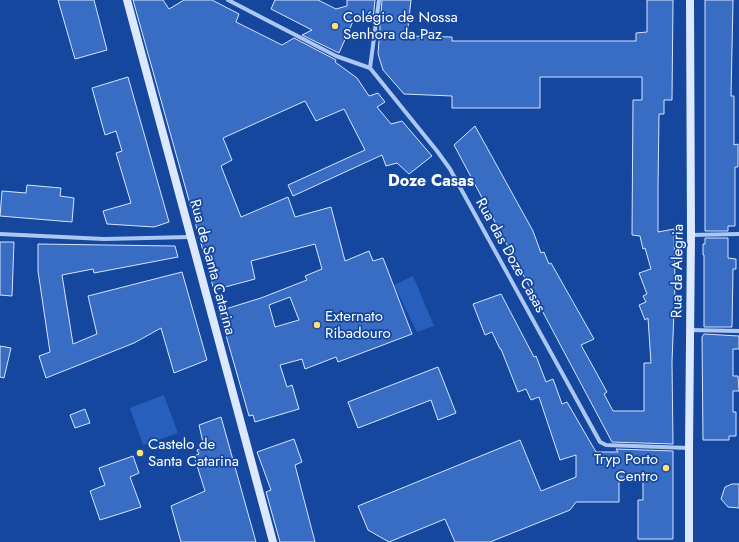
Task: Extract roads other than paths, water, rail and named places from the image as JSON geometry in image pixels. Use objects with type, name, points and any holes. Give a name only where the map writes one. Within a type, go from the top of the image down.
[{"type":"main road","name":"Rua de Santa Catarina","points":[[127,0],[273,542]]},
{"type":"main road","name":"Rua da Alegria","points":[[690,0],[690,542]]},
{"type":"street","points":[[228,0],[336,56],[370,68],[379,0]]},
{"type":"street","name":"Rua das Doze Casas","points":[[370,68],[450,169],[600,442],[606,445],[689,448]]},
{"type":"street","points":[[0,234],[104,239],[190,237]]},
{"type":"street","points":[[691,236],[739,234]]},
{"type":"street","points":[[690,330],[739,331]]},
{"type":"place","name":"Colégio de Nossa Senhora da Paz","points":[[335,26]]},
{"type":"place","name":"Externato Ribadouro","points":[[317,325]]},
{"type":"place","name":"Castelo de Santa Catarina","points":[[140,453]]},
{"type":"place","name":"Tryp Porto Centro","points":[[666,468]]},
{"type":"district","name":"Doze Casas","points":[[431,180]]}]
